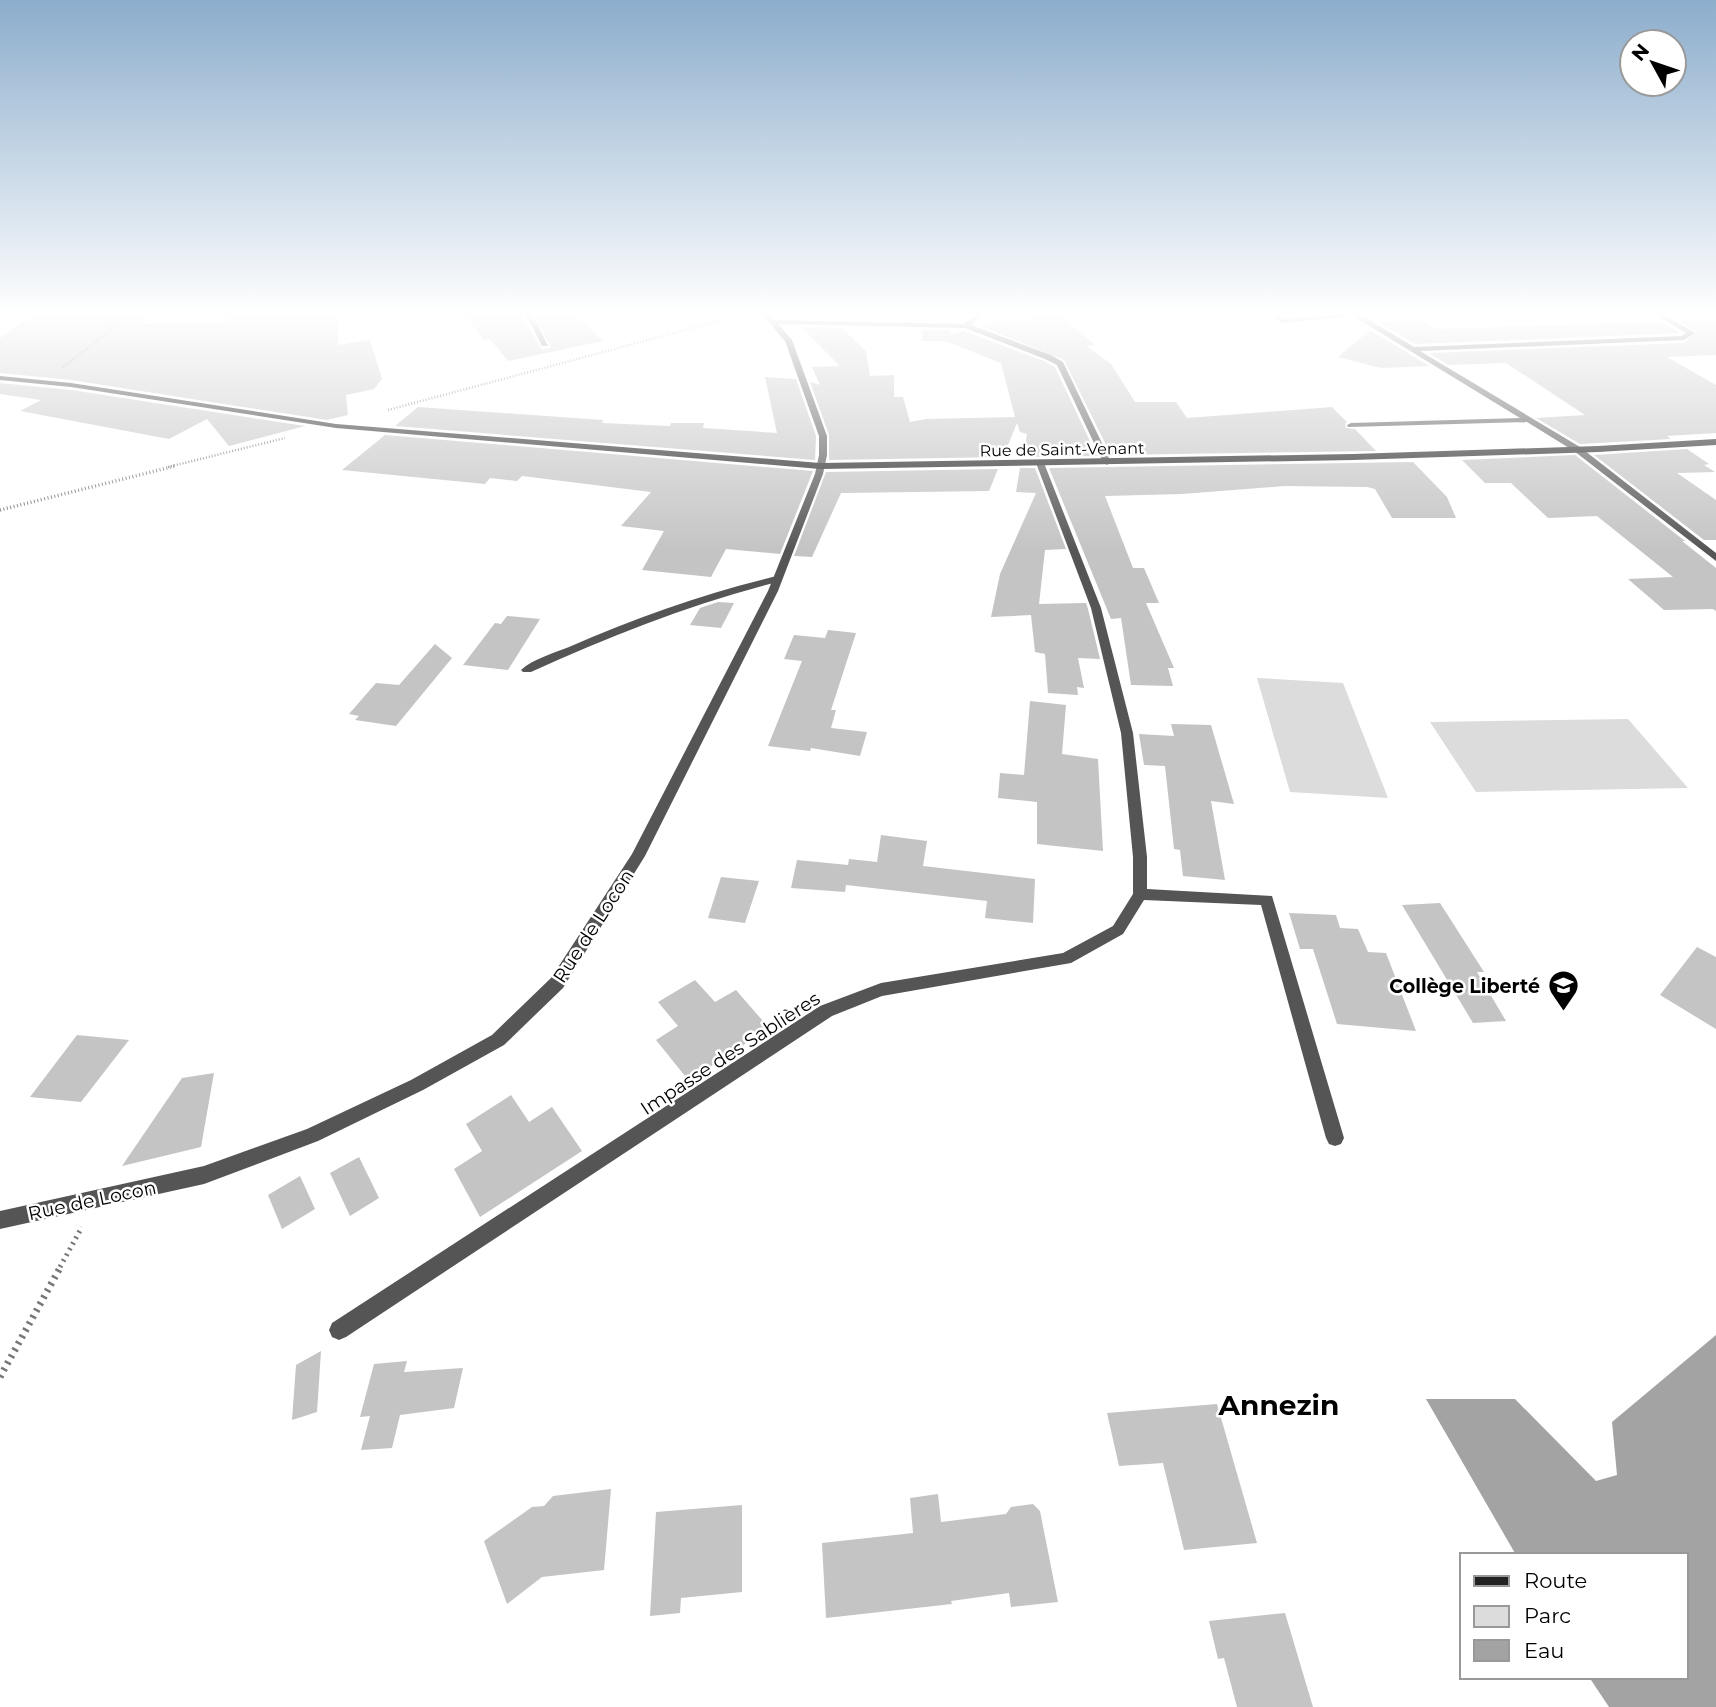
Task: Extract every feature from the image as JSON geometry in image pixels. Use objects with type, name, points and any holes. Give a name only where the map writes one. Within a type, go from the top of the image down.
[{"type":"main road","name":"Rue de Saint-Venant","points":[[108,392],[323,424],[820,466],[1107,462],[1577,449],[1716,442]]},
{"type":"street","name":"Rue de Locon","points":[[0,1220],[205,1175],[312,1135],[417,1085],[498,1040],[558,983],[638,856],[777,579],[823,456],[823,436],[807,392]]},
{"type":"street","points":[[1073,392],[1107,462]]},
{"type":"street","points":[[1483,392],[1577,449],[1716,558]]},
{"type":"street","points":[[1351,425],[1529,420]]},
{"type":"street","points":[[1040,463],[1096,608],[1127,733],[1140,857],[1140,894],[1267,900],[1335,1138]]},
{"type":"street","points":[[527,670],[609,632],[667,610],[732,589],[777,579]]},
{"type":"street","name":"Impasse des Sablières","points":[[339,1330],[826,1012],[881,990],[1066,959],[1118,930],[1140,894]]},
{"type":"path","points":[[0,1377],[98,1199]]},
{"type":"green space","points":[[1257,678],[1343,683],[1388,798],[1290,792]]},
{"type":"green space","points":[[1628,719],[1688,788],[1476,792],[1430,722]]},
{"type":"water","points":[[1716,1335],[1716,1707],[1609,1707],[1590,1679],[1688,1679],[1688,1553],[1515,1553],[1426,1399],[1515,1399],[1596,1481],[1617,1475],[1612,1422]]},
{"type":"building","points":[[0,392],[82,392],[305,426],[229,446],[207,419],[169,439],[20,411],[41,400],[0,394]]},
{"type":"building","points":[[146,392],[362,392],[346,395],[348,415],[327,420]]},
{"type":"building","points":[[768,392],[800,392],[816,436],[815,460],[395,426],[418,407],[603,420],[602,423],[670,426],[671,423],[704,423],[703,428],[777,433]]},
{"type":"building","points":[[813,392],[894,392],[894,397],[903,397],[910,422],[926,419],[1015,417],[1008,392],[1067,392],[1097,456],[1023,457],[1027,434],[1020,432],[1017,423],[1003,457],[829,460],[829,435]]},
{"type":"building","points":[[1080,392],[1128,392],[1135,402],[1176,402],[1187,418],[1332,407],[1347,422],[1346,428],[1355,429],[1376,451],[1111,455]]},
{"type":"building","points":[[1550,392],[1716,392],[1716,433],[1667,436],[1671,439],[1580,444],[1536,418],[1585,415]]},
{"type":"building","points":[[385,435],[813,471],[780,554],[726,549],[711,577],[642,570],[664,531],[621,526],[651,492],[522,476],[517,481],[490,478],[485,484],[342,470]]},
{"type":"building","points":[[1687,449],[1709,464],[1704,465],[1715,472],[1677,473],[1716,500],[1716,540],[1704,540],[1594,455]]},
{"type":"building","points":[[1575,455],[1716,568],[1716,611],[1664,610],[1628,579],[1673,577],[1597,516],[1548,518],[1511,483],[1485,483],[1462,460]]},
{"type":"building","points":[[1413,462],[1447,497],[1456,518],[1392,518],[1375,489],[1367,487],[1285,486],[1182,494],[1105,496],[1133,568],[1144,568],[1159,603],[1146,603],[1174,668],[1168,668],[1173,686],[1131,685],[1121,618],[1111,619],[1049,468]]},
{"type":"building","points":[[1020,468],[1035,468],[1066,549],[1045,550],[1039,604],[1086,603],[1088,609],[1100,659],[1078,658],[1084,688],[1077,687],[1078,695],[1048,693],[1045,654],[1035,652],[1031,615],[991,617],[1000,574],[1036,493],[1016,492]]},
{"type":"building","points":[[998,469],[989,491],[841,493],[812,557],[794,556],[826,472]]},
{"type":"building","points":[[718,602],[734,603],[721,628],[690,625],[700,608]]},
{"type":"building","points":[[507,616],[540,619],[508,670],[463,665],[495,623],[501,624]]},
{"type":"building","points":[[828,630],[856,633],[831,710],[836,710],[831,728],[867,732],[860,756],[811,748],[810,751],[768,746],[802,661],[784,659],[794,635],[825,638]]},
{"type":"building","points":[[435,644],[452,658],[396,726],[355,720],[359,716],[349,714],[376,683],[399,685]]},
{"type":"building","points":[[1030,701],[1066,705],[1062,754],[1098,759],[1103,851],[1037,844],[1037,802],[998,798],[1000,773],[1024,775]]},
{"type":"building","points":[[1171,724],[1211,725],[1234,804],[1211,801],[1225,880],[1183,876],[1180,850],[1174,849],[1165,766],[1144,765],[1139,734],[1174,736]]},
{"type":"building","points":[[881,835],[927,841],[923,866],[1035,879],[1033,923],[985,918],[987,901],[846,885],[845,892],[791,888],[797,860],[848,865],[849,859],[877,862]]},
{"type":"building","points":[[721,877],[759,881],[745,923],[708,918]]},
{"type":"building","points":[[1440,903],[1484,972],[1477,972],[1506,1021],[1473,1023],[1402,905]]},
{"type":"building","points":[[1289,913],[1336,915],[1340,928],[1358,929],[1368,952],[1386,953],[1416,1031],[1337,1024],[1313,949],[1300,949]]},
{"type":"building","points":[[1697,947],[1716,957],[1716,1029],[1660,995]]},
{"type":"building","points":[[695,980],[715,1002],[736,990],[769,1028],[689,1081],[656,1040],[678,1026],[658,1002]]},
{"type":"building","points":[[77,1035],[129,1040],[81,1102],[30,1097]]},
{"type":"building","points":[[214,1073],[201,1147],[122,1166],[182,1078]]},
{"type":"building","points":[[511,1095],[529,1122],[552,1107],[582,1151],[480,1217],[454,1169],[482,1151],[466,1124]]},
{"type":"building","points":[[359,1157],[379,1198],[350,1216],[330,1173]]},
{"type":"building","points":[[300,1176],[315,1209],[282,1229],[268,1195]]},
{"type":"building","points":[[321,1351],[317,1412],[292,1420],[296,1365]]},
{"type":"building","points":[[407,1361],[404,1372],[463,1368],[454,1408],[400,1415],[392,1448],[361,1450],[370,1416],[360,1417],[374,1364]]},
{"type":"building","points":[[1217,1404],[1257,1543],[1184,1550],[1163,1463],[1119,1466],[1107,1413]]},
{"type":"building","points":[[611,1489],[604,1570],[542,1577],[507,1604],[484,1541],[532,1507],[544,1506],[553,1496]]},
{"type":"building","points":[[938,1494],[941,1522],[1006,1514],[1011,1507],[1033,1504],[1040,1511],[1058,1602],[1011,1607],[1009,1593],[951,1601],[952,1604],[826,1618],[822,1543],[913,1533],[910,1498]]},
{"type":"building","points":[[742,1505],[742,1592],[681,1598],[680,1613],[650,1616],[656,1512]]},
{"type":"building","points":[[1285,1613],[1313,1707],[1237,1707],[1224,1658],[1218,1659],[1209,1621]]},
{"type":"place","name":"Collège Liberté","points":[[1563,1013]]},
{"type":"district","name":"Annezin","points":[[1279,1405]]}]
